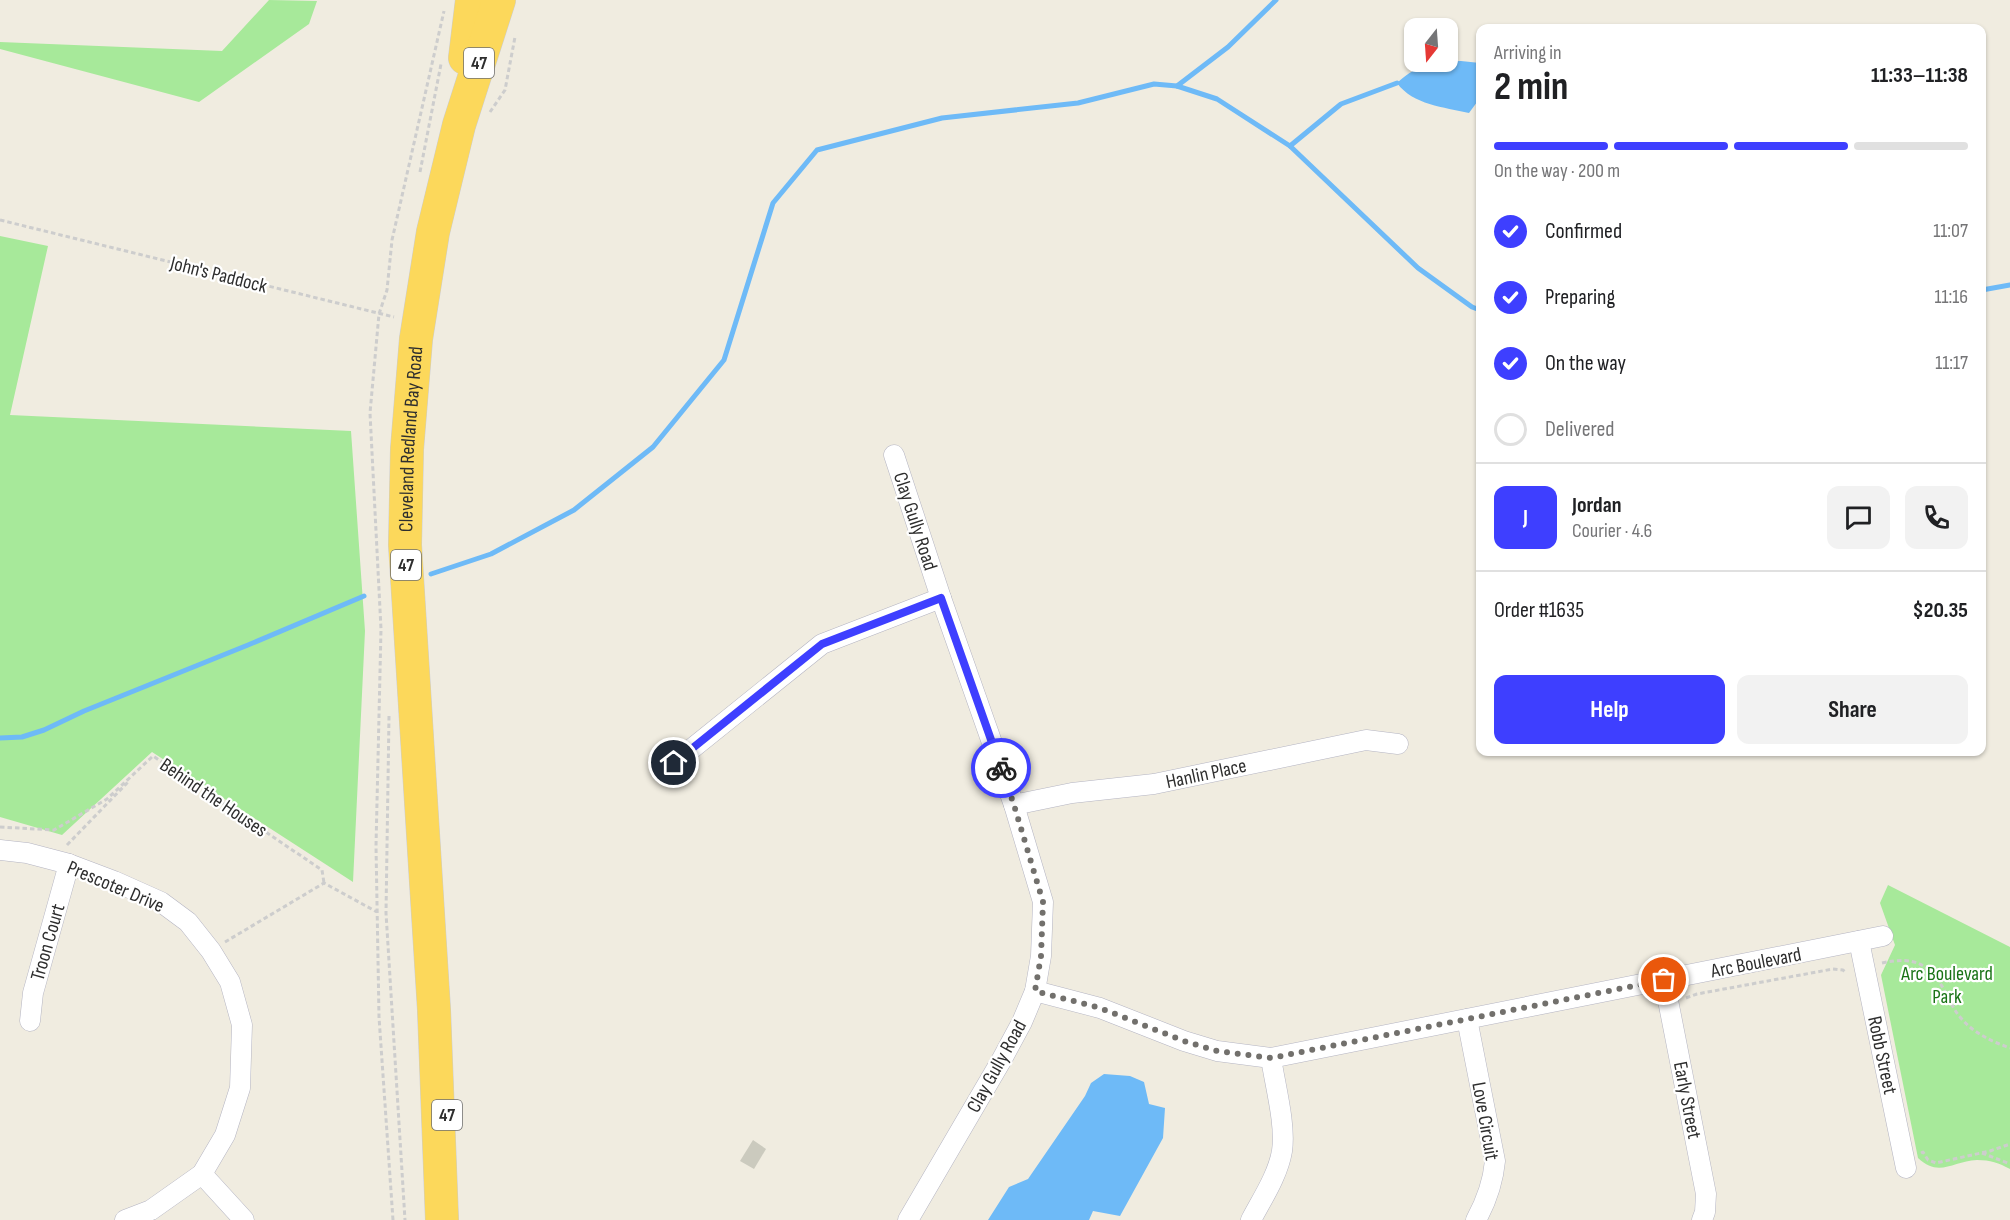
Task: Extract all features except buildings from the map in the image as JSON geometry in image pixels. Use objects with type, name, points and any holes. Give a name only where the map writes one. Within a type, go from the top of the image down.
[{"type":"highway","name":"Cleveland Redland Bay Road","points":[[459,125],[472,0]]},
{"type":"highway","name":"Cleveland Redland Bay Road","points":[[442,1220],[434,1010],[405,545],[407,449],[418,323],[433,232],[459,125],[499,0]]},
{"type":"highway","name":"Cleveland Redland Bay Road","points":[[434,1010],[459,1220]]},
{"type":"street","name":"Clay Gully Road","points":[[894,455],[941,598],[1014,805],[1043,902],[1041,956],[1035,991],[1022,1022],[908,1220]]},
{"type":"street","points":[[674,763],[822,644],[941,598]]},
{"type":"street","name":"Hanlin Place","points":[[1014,805],[1072,793],[1154,784],[1366,740],[1398,744]]},
{"type":"street","name":"Prescoter Drive","points":[[0,850],[64,863],[114,881],[161,902],[188,922],[211,951],[230,982],[242,1025],[240,1088],[225,1135],[202,1174],[151,1210],[125,1220]]},
{"type":"street","name":"Troon Court","points":[[30,1021],[33,993],[64,863]]},
{"type":"street","name":"Arc Boulevard","points":[[1035,991],[1100,1008],[1184,1041],[1217,1051],[1271,1058],[1883,936]]},
{"type":"street","name":"Robb Street","points":[[1859,941],[1909,1161]]},
{"type":"street","name":"Early Street","points":[[1664,980],[1706,1194],[1702,1220]]},
{"type":"street","name":"Love Circuit","points":[[1467,1019],[1495,1161],[1494,1179],[1489,1196],[1476,1220]]},
{"type":"street","points":[[1251,1220],[1277,1169],[1282,1153],[1283,1135],[1271,1058]]},
{"type":"street","points":[[202,1174],[244,1220]]},
{"type":"path","points":[[490,112],[505,90],[516,31]]},
{"type":"path","name":"John's Paddock","points":[[0,220],[418,323]]},
{"type":"path","points":[[389,713],[386,912],[405,1220]]},
{"type":"path","points":[[64,863],[62,851],[153,756]]},
{"type":"path","name":"Behind the Houses","points":[[0,826],[54,830],[107,798],[153,756],[322,870],[324,883]]},
{"type":"path","points":[[211,951],[324,883],[377,912]]},
{"type":"path","points":[[1875,966],[1908,959],[1918,962],[1930,972],[1959,1016],[1968,1025],[1980,1035],[2010,1048]]},
{"type":"path","points":[[1682,999],[1697,994],[1833,969],[1843,970],[1848,974]]},
{"type":"path","points":[[1909,1161],[1923,1152],[1928,1160],[1936,1163],[2010,1144]]},
{"type":"path","points":[[1980,1153],[2010,1164]]},
{"type":"green space","points":[[269,0],[317,1],[309,24],[199,102],[0,49],[0,42],[222,51]]},
{"type":"green space","points":[[0,236],[48,246],[10,415],[351,431],[365,631],[353,882],[152,752],[62,835],[0,817]]},
{"type":"green space","name":"Arc Boulevard Park","points":[[1888,885],[2010,947],[2010,1169],[1994,1162],[1977,1160],[1940,1168],[1926,1164],[1918,1158],[1881,975],[1895,945],[1880,903]]},
{"type":"water","points":[[1458,61],[1476,63],[1476,103],[1469,113],[1439,107],[1411,96],[1397,83],[1412,72],[1458,72]]},
{"type":"water","points":[[1104,1074],[1130,1076],[1144,1082],[1149,1104],[1165,1108],[1163,1138],[1120,1216],[1093,1211],[1089,1220],[988,1220],[1009,1187],[1028,1179],[1085,1096],[1091,1083]]},
{"type":"waterway","points":[[1177,86],[1228,47],[1276,0]]},
{"type":"waterway","points":[[1290,146],[1341,104],[1397,83]]},
{"type":"waterway","points":[[431,574],[491,554],[574,510],[653,447],[724,360],[773,203],[817,150],[942,118],[1078,103],[1154,84],[1177,86],[1217,99],[1290,146],[1418,268],[1476,308]]},
{"type":"waterway","points":[[1986,289],[2010,285]]},
{"type":"waterway","points":[[0,738],[22,737],[44,730],[84,711],[364,596]]},
{"type":"way so far","points":[[1001,768],[1043,902],[1041,956],[1035,991],[1100,1008],[1184,1041],[1217,1051],[1271,1058],[1664,980]]},
{"type":"route","points":[[674,763],[822,644],[941,598],[1001,768]]}]
